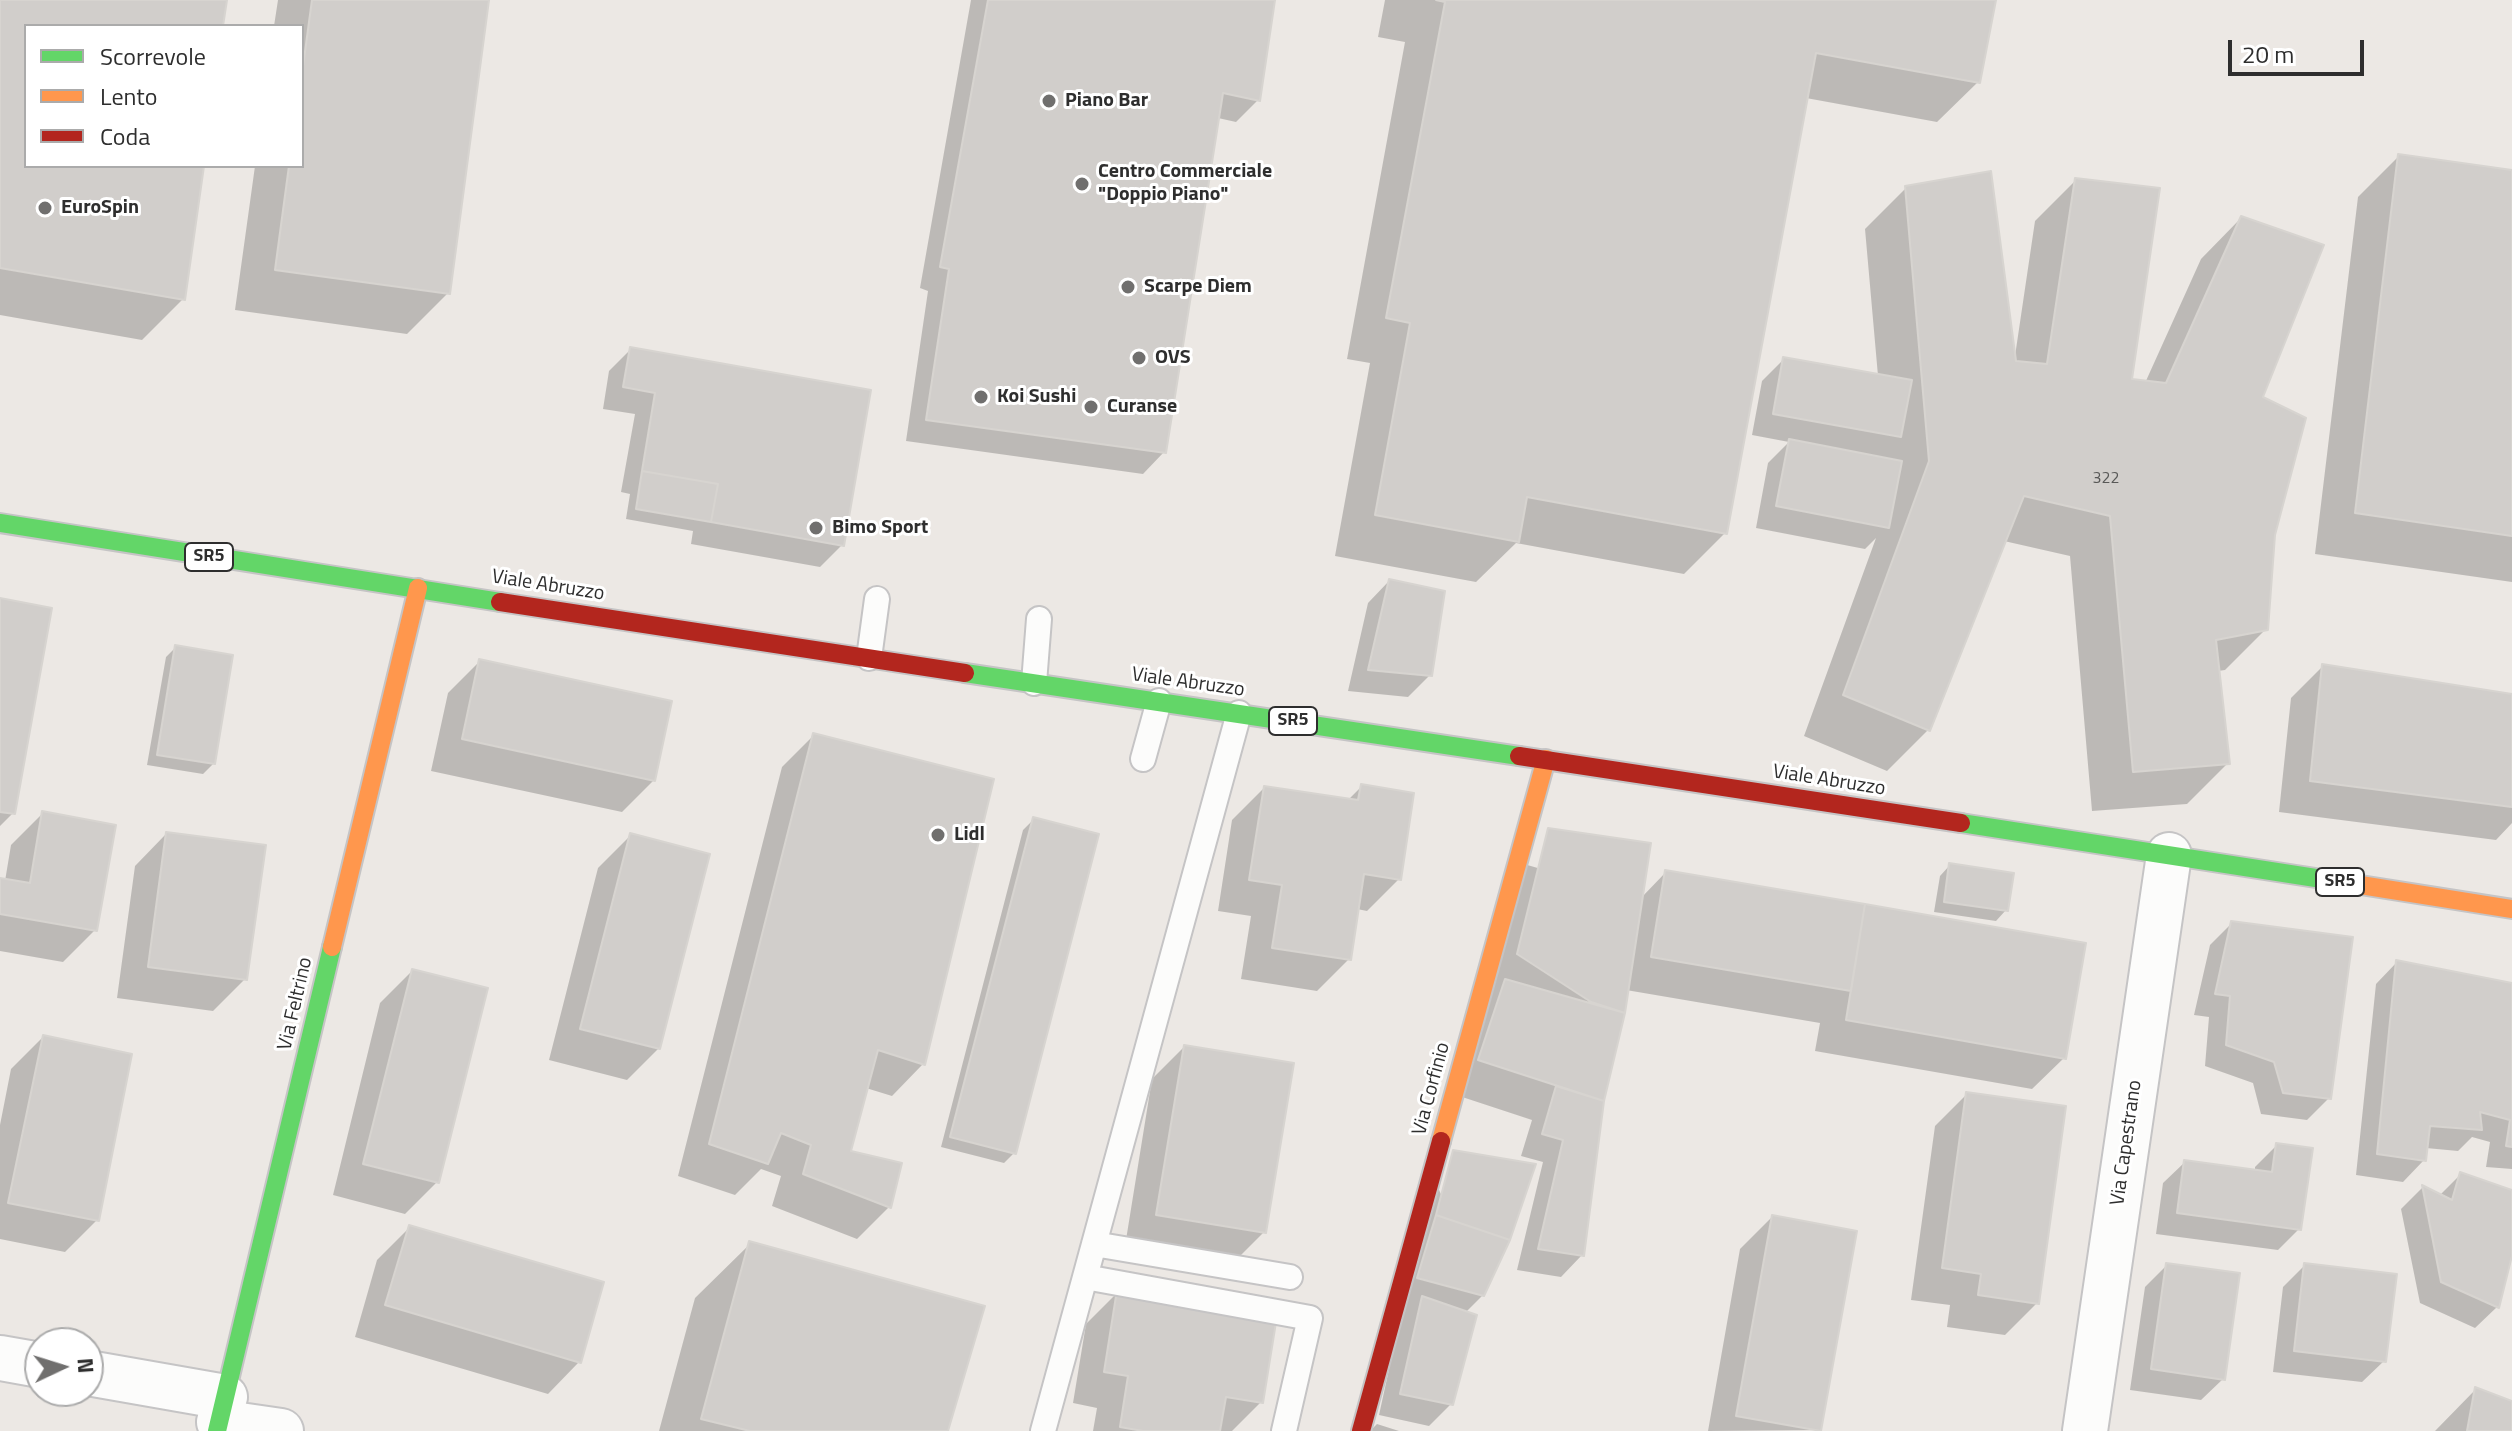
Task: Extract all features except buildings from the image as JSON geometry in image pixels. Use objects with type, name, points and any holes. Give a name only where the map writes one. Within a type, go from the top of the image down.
[{"type":"main road","name":"Viale Abruzzo","points":[[0,523],[2512,909]]},
{"type":"main road","name":"Via Feltrino","points":[[220,1417],[418,588]]},
{"type":"main road","name":"Via Corfinio","points":[[1361,1431],[1546,759]]},
{"type":"street","name":"Via Capestrano","points":[[2085,1431],[2169,855]]},
{"type":"street","points":[[0,1358],[24,1362]]},
{"type":"street","points":[[104,1378],[220,1417],[281,1431]]},
{"type":"lane","points":[[869,658],[877,599]]},
{"type":"lane","points":[[1034,683],[1039,619]]},
{"type":"lane","points":[[1143,759],[1159,701]]},
{"type":"lane","points":[[1043,1431],[1239,713]]},
{"type":"lane","points":[[1094,1244],[1290,1277]]},
{"type":"lane","points":[[1085,1277],[1310,1318],[1284,1431]]},
{"type":"traffic: fast","points":[[0,523],[500,602]]},
{"type":"traffic: fast","points":[[965,673],[1519,756]]},
{"type":"traffic: fast","points":[[1961,823],[2348,883]]},
{"type":"traffic: fast","points":[[217,1431],[332,947]]},
{"type":"traffic: slow","points":[[332,947],[418,588]]},
{"type":"traffic: slow","points":[[1441,1141],[1546,759]]},
{"type":"traffic: slow","points":[[2348,883],[2512,909]]},
{"type":"traffic: jam","points":[[500,602],[965,673]]},
{"type":"traffic: jam","points":[[1519,756],[1961,823]]},
{"type":"traffic: jam","points":[[1361,1431],[1441,1141]]},
{"type":"place","name":"Piano Bar","points":[[1049,101]]},
{"type":"place","name":"Centro Commerciale \"Doppio Piano\"","points":[[1082,184]]},
{"type":"place","name":"EuroSpin","points":[[45,208]]},
{"type":"place","name":"Scarpe Diem","points":[[1128,287]]},
{"type":"place","name":"OVS","points":[[1139,358]]},
{"type":"place","name":"Koi Sushi","points":[[981,397]]},
{"type":"place","name":"Curanse","points":[[1091,407]]},
{"type":"place","name":"Bimo Sport","points":[[816,528]]},
{"type":"place","name":"Lidl","points":[[938,835]]}]
